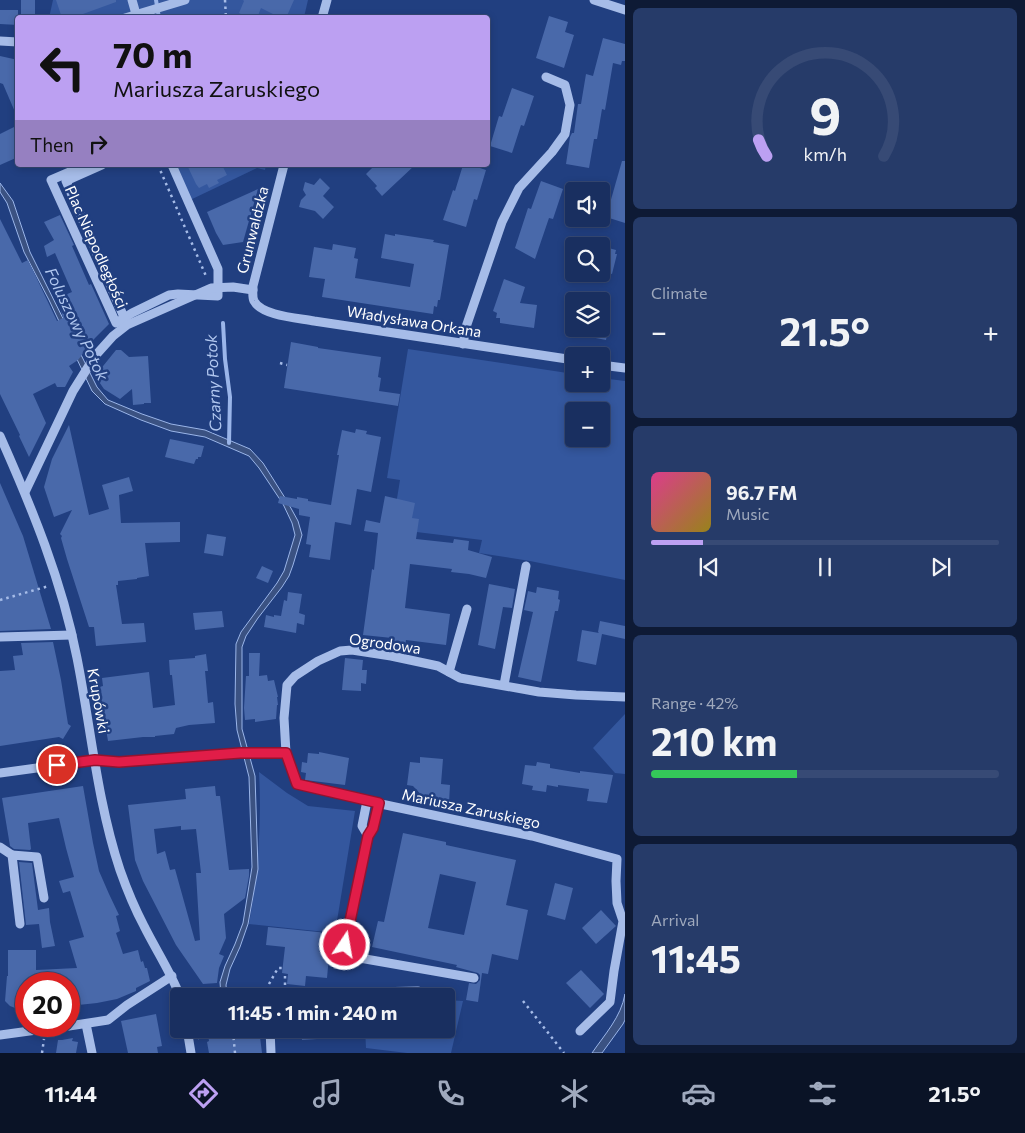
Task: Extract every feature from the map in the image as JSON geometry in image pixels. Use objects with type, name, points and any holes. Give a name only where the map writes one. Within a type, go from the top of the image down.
[{"type":"street","points":[[132,0],[136,14],[185,0]]},
{"type":"street","points":[[323,15],[327,0]]},
{"type":"street","points":[[594,0],[625,10]]},
{"type":"street","points":[[0,41],[15,42]]},
{"type":"street","points":[[463,344],[466,327],[502,222],[519,188],[552,152],[564,134],[570,105],[565,85],[546,77]]},
{"type":"street","name":"Plac Niepodległości","points":[[81,167],[51,180],[114,320],[116,323],[126,321]]},
{"type":"street","points":[[98,167],[66,181],[126,321]]},
{"type":"street","points":[[173,167],[218,269],[215,288]]},
{"type":"street","name":"Grunwaldzka","points":[[255,302],[254,281],[283,167]]},
{"type":"street","points":[[25,492],[80,378],[104,344],[126,321],[215,288],[232,287],[253,290]]},
{"type":"street","name":"Władysława Orkana","points":[[255,302],[262,309],[274,314],[565,359]]},
{"type":"street","points":[[610,366],[625,368]]},
{"type":"street","name":"Krupówki","points":[[0,436],[25,492],[58,583],[77,657],[106,818],[120,870],[143,924],[177,988]]},
{"type":"street","points":[[504,685],[526,566]]},
{"type":"street","points":[[467,609],[449,672],[460,678],[539,692],[576,696],[625,697]]},
{"type":"street","points":[[0,637],[72,635]]},
{"type":"street","name":"Ogrodowa","points":[[286,753],[284,718],[287,685],[295,676],[318,661],[340,651],[352,650],[438,666],[449,672]]},
{"type":"street","points":[[0,773],[95,760],[119,762],[240,753],[286,753]]},
{"type":"street","name":"Mariusza Zaruskiego","points":[[286,753],[297,784],[532,836],[617,858],[617,903],[623,921],[610,1002],[580,1031]]},
{"type":"street","points":[[367,801],[362,826],[368,836]]},
{"type":"street","points":[[379,803],[373,828],[368,836],[345,945],[354,957],[474,978]]},
{"type":"street","points":[[0,847],[12,856],[37,857],[44,898]]},
{"type":"street","points":[[12,856],[20,924]]},
{"type":"street","points":[[80,1025],[108,1020],[127,1005],[172,976]]},
{"type":"street","points":[[86,1024],[92,1053]]},
{"type":"street","points":[[0,1035],[15,1033]]},
{"type":"street","points":[[270,1038],[271,1053]]},
{"type":"street","points":[[189,1040],[191,1053]]},
{"type":"path","points":[[225,0],[226,15]]},
{"type":"path","points":[[159,167],[215,288]]},
{"type":"path","points":[[280,363],[288,365]]},
{"type":"path","points":[[0,600],[39,589]]},
{"type":"path","points":[[271,988],[278,968],[283,968]]},
{"type":"path","points":[[284,984],[285,974]]},
{"type":"path","points":[[523,1001],[564,1053]]},
{"type":"path","points":[[42,1053],[44,1038]]},
{"type":"path","points":[[189,1040],[199,1038]]},
{"type":"path","points":[[234,1038],[235,1053]]},
{"type":"shaded area","points":[[53,0],[308,0],[304,15],[50,15]]},
{"type":"shaded area","points":[[173,167],[266,167],[265,170],[257,168],[188,201]]},
{"type":"shaded area","points":[[0,183],[13,201],[30,252],[97,387],[108,400],[171,424],[205,430],[250,449],[263,463],[287,501],[298,521],[302,535],[289,576],[246,636],[242,647],[242,729],[255,776],[258,869],[248,924],[230,969],[226,988],[220,988],[220,982],[243,923],[252,867],[249,777],[237,730],[235,704],[236,644],[241,632],[284,571],[295,535],[292,523],[283,504],[249,456],[205,437],[171,431],[141,420],[105,404],[92,391],[24,252],[7,203],[0,192]]},
{"type":"shaded area","points":[[408,349],[565,373],[565,392],[610,392],[610,379],[625,381],[625,580],[479,553],[482,540],[392,529],[400,480],[387,478]]},
{"type":"shaded area","points":[[625,714],[625,774],[615,773],[593,748]]},
{"type":"shaded area","points":[[259,772],[308,806],[355,811],[335,933],[249,924],[258,848]]},
{"type":"shaded area","points":[[625,994],[625,1020],[623,1024],[602,1053],[592,1053],[616,1018]]},
{"type":"shaded area","points":[[455,1001],[463,1001],[455,1036]]},
{"type":"shaded area","points":[[365,1038],[454,1038],[451,1053],[407,1053],[366,1048]]},
{"type":"building","points":[[21,0],[35,0],[35,15],[21,15]]},
{"type":"building","points":[[56,0],[116,0],[116,2],[80,15],[61,15]]},
{"type":"building","points":[[294,0],[287,15],[275,15],[261,8],[258,15],[243,15],[239,13],[244,1]]},
{"type":"building","points":[[0,10],[18,10],[18,15],[15,15],[15,25],[0,24]]},
{"type":"building","points":[[549,16],[568,22],[565,32],[574,35],[564,68],[536,58]]},
{"type":"building","points":[[603,38],[625,44],[625,61],[622,61],[621,65],[613,63],[605,110],[602,109],[597,139],[594,139],[589,168],[566,164],[570,137],[574,133],[578,104],[581,104],[586,74],[593,76]]},
{"type":"building","points":[[0,56],[15,59],[15,112],[3,84],[0,83]]},
{"type":"building","points":[[512,88],[534,96],[524,126],[521,125],[512,153],[490,146],[499,116],[502,117]]},
{"type":"building","points":[[15,126],[15,158],[0,165],[0,134]]},
{"type":"building","points":[[622,161],[625,161],[625,223],[610,218],[610,203]]},
{"type":"building","points":[[188,167],[223,167],[227,175],[217,180],[219,183],[209,188],[207,184],[199,188]]},
{"type":"building","points":[[373,167],[413,167],[382,196],[375,188],[377,186],[366,174]]},
{"type":"building","points":[[462,167],[477,167],[486,170],[477,200],[474,199],[466,227],[443,220],[453,190],[455,191]]},
{"type":"building","points":[[320,178],[330,188],[323,196],[334,207],[323,219],[315,211],[299,207],[301,200],[306,195],[303,190],[305,182],[314,185]]},
{"type":"building","points":[[541,181],[563,189],[553,219],[549,218],[535,259],[515,248],[528,208],[531,209]]},
{"type":"building","points":[[258,189],[243,242],[223,245],[207,212]]},
{"type":"building","points":[[60,215],[89,285],[91,284],[109,324],[78,360],[69,366],[73,372],[65,387],[57,387],[55,383],[33,394],[46,423],[29,457],[0,394],[0,219],[22,263],[28,260],[57,321],[63,318],[58,298],[72,292],[55,253],[47,257],[44,246],[54,240],[44,222]]},
{"type":"building","points":[[385,234],[434,240],[433,242],[449,245],[440,300],[438,300],[437,307],[434,306],[433,314],[322,297],[325,279],[309,277],[314,247],[332,250],[333,244],[356,248],[354,258],[358,259],[355,278],[410,287],[414,264],[381,258]]},
{"type":"building","points":[[610,248],[616,250],[615,254],[617,254],[612,274],[610,273]]},
{"type":"building","points":[[504,279],[525,287],[520,303],[537,305],[534,328],[500,323],[500,318],[496,318],[497,313],[493,311]]},
{"type":"building","points":[[590,337],[607,337],[606,340]]},
{"type":"building","points":[[291,342],[381,357],[378,377],[381,378],[379,391],[400,394],[398,406],[284,388]]},
{"type":"building","points":[[116,350],[121,350],[129,357],[148,356],[151,403],[133,405],[132,389],[120,399],[104,389],[95,376]]},
{"type":"building","points":[[69,425],[89,515],[109,509],[102,485],[129,477],[133,491],[119,495],[121,523],[180,522],[180,542],[145,543],[149,576],[118,581],[118,585],[116,585],[122,624],[144,623],[146,642],[96,646],[94,627],[89,627],[60,534],[72,510],[54,517],[44,487],[52,459]]},
{"type":"building","points":[[356,429],[367,431],[366,434],[381,437],[371,492],[357,489],[351,525],[335,522],[330,560],[309,557],[311,545],[306,544],[310,517],[299,515],[299,509],[278,503],[280,496],[297,499],[297,497],[331,505],[342,430],[355,433]]},
{"type":"building","points":[[170,439],[204,446],[201,457],[196,459],[194,464],[165,457]]},
{"type":"building","points":[[0,483],[23,536],[51,629],[0,631]]},
{"type":"building","points":[[385,496],[415,503],[412,518],[419,519],[416,539],[453,543],[454,539],[469,541],[468,550],[492,557],[486,578],[451,572],[452,569],[410,564],[405,608],[450,614],[446,645],[406,640],[405,646],[392,644],[392,638],[363,635],[378,533],[364,531],[366,520],[380,523]]},
{"type":"building","points":[[207,534],[226,537],[223,556],[204,553]]},
{"type":"building","points":[[262,566],[273,571],[268,583],[256,578]]},
{"type":"building","points":[[489,584],[515,589],[512,608],[503,607],[495,649],[478,645]]},
{"type":"building","points":[[537,587],[559,591],[558,599],[560,600],[558,611],[555,611],[541,682],[518,677],[533,612],[524,610],[528,591],[536,593]]},
{"type":"building","points":[[288,592],[302,594],[299,613],[305,615],[304,625],[297,623],[296,633],[264,627],[266,615],[281,616],[284,600],[287,601]]},
{"type":"building","points":[[222,611],[224,627],[195,630],[193,613]]},
{"type":"building","points":[[600,621],[625,626],[625,639],[602,634],[596,665],[577,661],[582,630],[599,633]]},
{"type":"building","points":[[53,642],[68,724],[71,726],[63,739],[59,737],[0,746],[0,671],[15,670],[13,656],[23,655],[21,643]]},
{"type":"building","points":[[249,653],[260,653],[259,676],[267,675],[268,681],[274,680],[278,697],[276,719],[255,722],[255,719],[245,720],[244,708],[246,676],[249,676]]},
{"type":"building","points":[[206,654],[208,671],[205,671],[208,703],[213,702],[215,723],[176,728],[174,734],[108,741],[99,687],[103,686],[102,678],[149,672],[153,708],[175,705],[169,660],[195,658],[195,656]]},
{"type":"building","points":[[345,658],[363,660],[362,670],[367,670],[366,684],[361,683],[361,691],[342,690]]},
{"type":"building","points":[[319,752],[349,758],[345,785],[305,780],[306,773],[301,772],[302,762],[307,763],[308,753],[319,754]]},
{"type":"building","points":[[420,757],[443,759],[441,784],[450,785],[449,803],[427,801],[413,786],[407,785],[410,762],[420,763]]},
{"type":"building","points":[[537,762],[550,764],[550,768],[580,773],[580,771],[613,775],[607,803],[587,801],[589,789],[547,785],[546,792],[532,790],[533,786],[522,784],[525,765],[536,766]]},
{"type":"building","points":[[83,786],[99,871],[119,915],[116,916],[120,931],[116,933],[123,954],[138,950],[141,962],[143,961],[145,968],[147,968],[150,981],[136,988],[136,991],[117,999],[80,1005],[80,972],[15,972],[15,1008],[5,1001],[8,976],[8,950],[36,950],[36,970],[77,968],[69,941],[84,937],[70,891],[63,893],[59,881],[74,877],[59,818],[28,823],[31,849],[14,849],[10,846],[2,798]]},
{"type":"building","points":[[215,786],[216,796],[220,796],[229,870],[249,869],[245,898],[224,914],[226,938],[219,954],[224,956],[219,968],[217,983],[203,984],[176,945],[143,881],[135,860],[128,805],[186,799],[185,789]],"holes":[[[181,826],[181,830],[196,829],[201,873],[196,873],[200,940],[195,941],[175,869],[170,870],[165,851],[157,854],[154,829]]]},
{"type":"building","points":[[403,833],[446,842],[446,845],[516,860],[506,905],[528,910],[518,960],[492,954],[488,974],[482,973],[478,1002],[466,1000],[469,983],[476,984],[480,980],[478,973],[456,967],[457,965],[372,947],[378,921],[384,922]],"holes":[[[440,874],[476,882],[464,935],[428,928]]]},
{"type":"building","points":[[19,862],[32,863],[38,910],[49,908],[55,946],[42,948],[39,924],[26,925]]},
{"type":"building","points":[[555,883],[573,888],[565,920],[547,915]]},
{"type":"building","points":[[601,910],[616,926],[596,944],[582,928]]},
{"type":"building","points":[[268,927],[328,933],[327,944],[330,945],[327,978],[306,976],[305,986],[287,984],[288,974],[282,973],[285,947],[266,945]]},
{"type":"building","points":[[581,970],[604,994],[590,1008],[566,983]]},
{"type":"building","points":[[156,1014],[162,1046],[157,1047],[158,1053],[128,1053],[121,1021]]},
{"type":"building","points":[[73,1038],[72,1041],[78,1042],[76,1053],[56,1053],[58,1040]]},
{"type":"building","points":[[208,1038],[260,1038],[262,1053],[209,1053],[207,1042],[209,1041]]},
{"type":"building","points":[[302,1038],[317,1038],[317,1039],[302,1040]]},
{"type":"waterway","name":"Czarny Potok","points":[[156,0],[158,15]]},
{"type":"waterway","name":"Czarny Potok","points":[[223,323],[230,397],[229,443]]},
{"type":"route","points":[[57,765],[95,760],[119,762],[240,753],[286,753],[297,784],[379,803],[373,828],[368,836],[345,945]]},
{"type":"water label","name":"Foluszowy Potok","points":[[77,324]]}]
